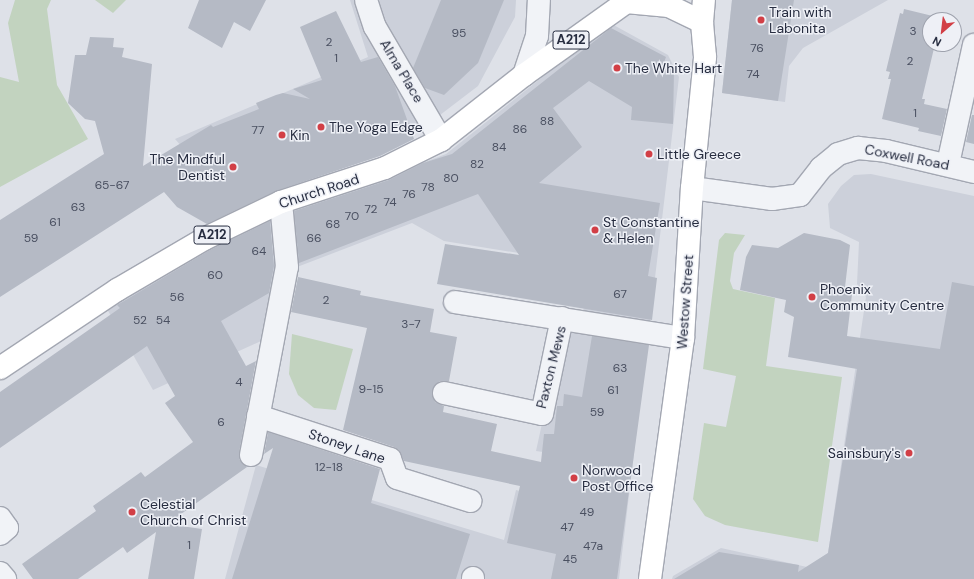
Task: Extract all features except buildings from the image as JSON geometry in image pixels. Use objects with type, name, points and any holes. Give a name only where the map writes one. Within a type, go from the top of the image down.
[{"type":"main road","name":"Westow Street","points":[[650,579],[683,338],[692,188],[705,57],[702,22],[704,0]]},
{"type":"main road","name":"Church Road","points":[[0,368],[117,290],[204,239],[281,202],[385,168],[442,140],[524,75],[621,2]]},
{"type":"main road","points":[[621,2],[669,6],[702,22]]},
{"type":"street","name":"Alma Place","points":[[366,0],[375,27],[442,140]]},
{"type":"street","points":[[524,75],[538,36],[539,0]]},
{"type":"street","points":[[948,164],[974,45]]},
{"type":"street","name":"Coxwell Road","points":[[692,188],[772,199],[800,195],[821,168],[838,154],[858,148],[886,151],[948,164],[974,172]]},
{"type":"street","points":[[252,455],[258,416],[287,267],[281,202]]},
{"type":"street","name":"Paxton Mews","points":[[455,302],[683,338]]},
{"type":"street","name":"Paxton Mews","points":[[444,393],[542,414],[562,318]]},
{"type":"street","name":"Stoney Lane","points":[[258,416],[390,459],[397,478],[471,501]]},
{"type":"street","points":[[0,518],[7,528],[0,534]]},
{"type":"street","points":[[0,573],[5,579]]},
{"type":"shaded area","points":[[350,0],[516,0],[515,17],[478,86],[423,128],[233,205],[175,139],[368,57]]},
{"type":"shaded area","points":[[732,0],[888,0],[803,48],[789,66],[785,102],[722,93]]},
{"type":"shaded area","points":[[610,23],[668,55],[679,77],[619,579],[225,579],[256,465],[504,540],[516,490],[536,495],[543,452],[536,451],[564,323],[580,325],[593,265],[444,241],[412,223],[284,272],[272,336],[153,390],[107,309],[241,231],[446,154]]},
{"type":"shaded area","points":[[871,174],[974,196],[974,579],[672,579],[673,576],[721,548],[807,567],[828,553],[866,297],[857,284],[859,242],[830,228],[828,204],[841,186],[854,175]]},
{"type":"green space","points":[[15,0],[51,0],[47,9],[57,85],[88,139],[0,187],[0,77],[19,82],[8,23]]},
{"type":"green space","points":[[95,0],[126,0],[113,13]]},
{"type":"green space","points":[[725,233],[745,235],[734,253],[730,281],[733,289],[775,298],[766,366],[842,377],[818,542],[725,525],[705,516],[693,499],[704,423],[726,427],[736,376],[703,369],[719,240]]},
{"type":"green space","points":[[292,334],[353,349],[336,410],[314,408],[298,395],[289,374]]},
{"type":"place","name":"Train with Labonita","points":[[761,20]]},
{"type":"place","name":"The White Hart","points":[[617,68]]},
{"type":"place","name":"The Yoga Edge","points":[[321,127]]},
{"type":"place","name":"Kin","points":[[282,135]]},
{"type":"place","name":"Little Greece","points":[[649,154]]},
{"type":"place","name":"The Mindful Dentist","points":[[233,167]]},
{"type":"place","name":"St Constantine & Helen","points":[[595,230]]},
{"type":"place","name":"Phoenix Community Centre","points":[[812,297]]},
{"type":"place","name":"Sainsbury's","points":[[909,453]]},
{"type":"place","name":"Norwood Post Office","points":[[574,478]]},
{"type":"place","name":"Celestial Church of Christ","points":[[132,512]]}]
